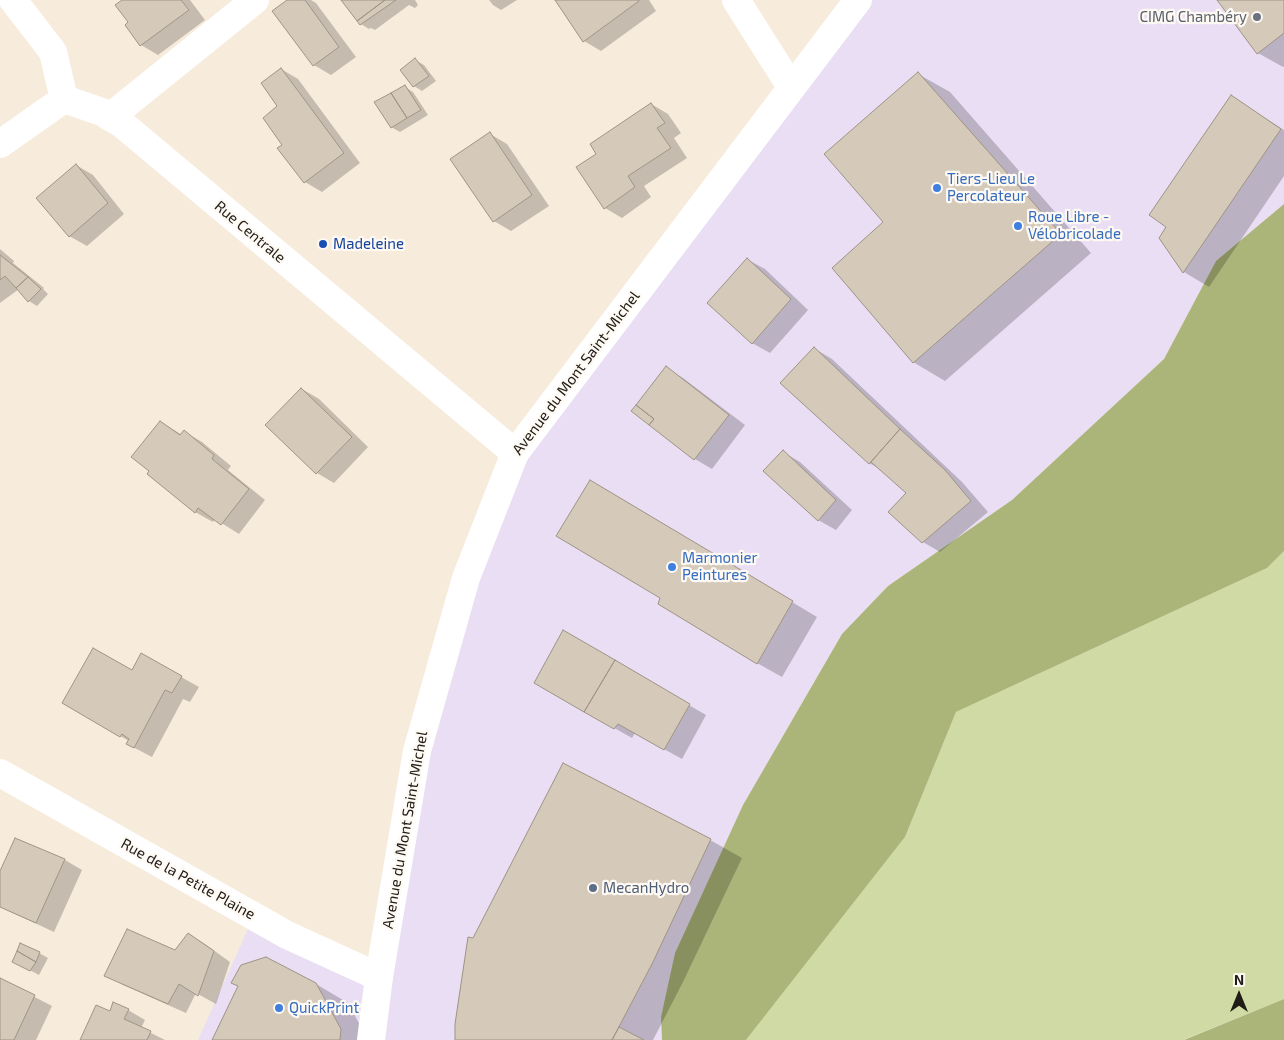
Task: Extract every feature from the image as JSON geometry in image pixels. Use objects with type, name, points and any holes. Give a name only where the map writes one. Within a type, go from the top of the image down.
[{"type":"street","points":[[0,144],[64,99],[53,52],[13,0]]},
{"type":"street","points":[[110,117],[255,0]]},
{"type":"street","points":[[736,0],[791,87]]},
{"type":"street","name":"Avenue du Mont Saint-Michel","points":[[372,1040],[379,977],[417,751],[466,578],[515,453],[858,0]]},
{"type":"street","name":"Rue Centrale","points":[[64,99],[102,112],[122,124],[515,453]]},
{"type":"street","name":"Rue de la Petite Plaine","points":[[0,773],[287,935],[379,977]]},
{"type":"shaded area","points":[[858,0],[1284,0],[1284,204],[1216,261],[1164,359],[1012,500],[888,586],[842,634],[743,805],[675,953],[661,1017],[662,1040],[198,1040],[254,916],[379,977],[417,751],[515,453]]},
{"type":"green space","points":[[1284,204],[1284,551],[1267,568],[956,712],[905,837],[746,1040],[662,1040],[661,1017],[675,953],[743,805],[842,634],[888,586],[1012,500],[1164,359],[1216,261]]},
{"type":"green space","points":[[1284,551],[1284,999],[1183,1040],[746,1040],[905,837],[956,712],[1267,568]]},
{"type":"green space","points":[[1284,999],[1284,1040],[1184,1040]]},
{"type":"building","points":[[122,0],[181,0],[189,10],[140,46],[125,25],[128,22],[115,5]]},
{"type":"building","points":[[287,0],[305,0],[339,47],[313,66],[272,11]]},
{"type":"building","points":[[341,0],[385,0],[357,21]]},
{"type":"building","points":[[385,0],[396,0],[360,25],[357,21]]},
{"type":"building","points":[[555,0],[639,0],[639,1],[583,42]]},
{"type":"building","name":"CIMG Chambéry","points":[[1217,0],[1284,0],[1284,33],[1257,54]]},
{"type":"building","points":[[415,58],[429,76],[413,87],[400,70]]},
{"type":"building","points":[[281,68],[344,153],[304,183],[277,148],[282,145],[263,118],[277,106],[261,83]]},
{"type":"building","name":"Tiers-Lieu Le Percolateur","points":[[918,72],[1061,234],[913,363],[832,268],[883,222],[824,154]]},
{"type":"building","points":[[405,85],[421,110],[407,118],[391,93]]},
{"type":"building","points":[[391,93],[407,118],[391,128],[374,102]]},
{"type":"building","points":[[1231,95],[1281,129],[1183,273],[1159,238],[1166,227],[1149,215]]},
{"type":"building","points":[[651,103],[665,123],[657,128],[671,148],[628,176],[635,187],[604,209],[576,167],[596,154],[590,144]]},
{"type":"building","points":[[490,132],[532,195],[493,222],[450,159]]},
{"type":"building","points":[[76,164],[108,203],[69,237],[36,198]]},
{"type":"building","points":[[0,255],[28,277],[16,288],[5,276],[0,280]]},
{"type":"building","points":[[747,258],[791,299],[752,344],[707,303]]},
{"type":"building","points":[[28,277],[41,289],[28,302],[16,288]]},
{"type":"building","points":[[814,347],[900,429],[869,464],[780,383]]},
{"type":"building","points":[[666,366],[729,415],[694,460],[649,425],[654,419],[636,405]]},
{"type":"building","points":[[301,388],[352,437],[316,474],[265,425]]},
{"type":"building","points":[[636,405],[654,419],[649,425],[631,411]]},
{"type":"building","points":[[160,421],[180,435],[184,430],[214,455],[212,459],[249,489],[221,525],[198,508],[195,513],[147,474],[149,471],[131,457]]},
{"type":"building","points":[[900,429],[945,470],[971,501],[922,543],[888,512],[906,493],[871,462]]},
{"type":"building","points":[[783,450],[836,500],[818,521],[763,471]]},
{"type":"building","name":"Marmonier Peintures","points":[[590,480],[793,601],[757,664],[658,604],[660,598],[556,536]]},
{"type":"building","points":[[563,630],[615,660],[584,712],[534,683]]},
{"type":"building","points":[[93,648],[132,670],[141,653],[182,676],[172,693],[165,690],[134,748],[126,744],[129,739],[122,734],[120,737],[62,703]]},
{"type":"building","points":[[615,660],[690,704],[664,750],[618,724],[614,729],[584,712]]},
{"type":"building","name":"MecanHydro","points":[[563,763],[711,839],[652,964],[612,1040],[455,1040],[455,1024],[468,937],[473,938]]},
{"type":"building","points":[[15,838],[65,859],[36,923],[0,907],[0,871]]},
{"type":"building","points":[[127,929],[175,950],[188,933],[214,951],[198,996],[179,984],[168,1004],[104,976]]},
{"type":"building","points":[[20,943],[40,952],[36,962],[17,951]]},
{"type":"building","points":[[17,951],[36,962],[30,971],[12,962]]},
{"type":"building","name":"QuickPrint","points":[[266,957],[316,983],[341,1029],[340,1040],[212,1040],[238,986],[231,983],[241,965]]},
{"type":"building","points":[[0,978],[35,995],[14,1040],[0,1040]]},
{"type":"building","points":[[113,1002],[129,1009],[124,1019],[151,1031],[147,1040],[80,1040],[96,1005],[110,1011]]},
{"type":"building","points":[[619,1027],[644,1040],[612,1040]]},
{"type":"place","name":"CIMG Chambéry","points":[[1257,17]]},
{"type":"place","name":"Tiers-Lieu Le Percolateur","points":[[937,188]]},
{"type":"place","name":"Roue Libre - Vélobricolade","points":[[1018,226]]},
{"type":"place","name":"Madeleine","points":[[323,244]]},
{"type":"place","name":"Marmonier Peintures","points":[[672,567]]},
{"type":"place","name":"MecanHydro","points":[[593,888]]},
{"type":"place","name":"QuickPrint","points":[[279,1008]]}]
